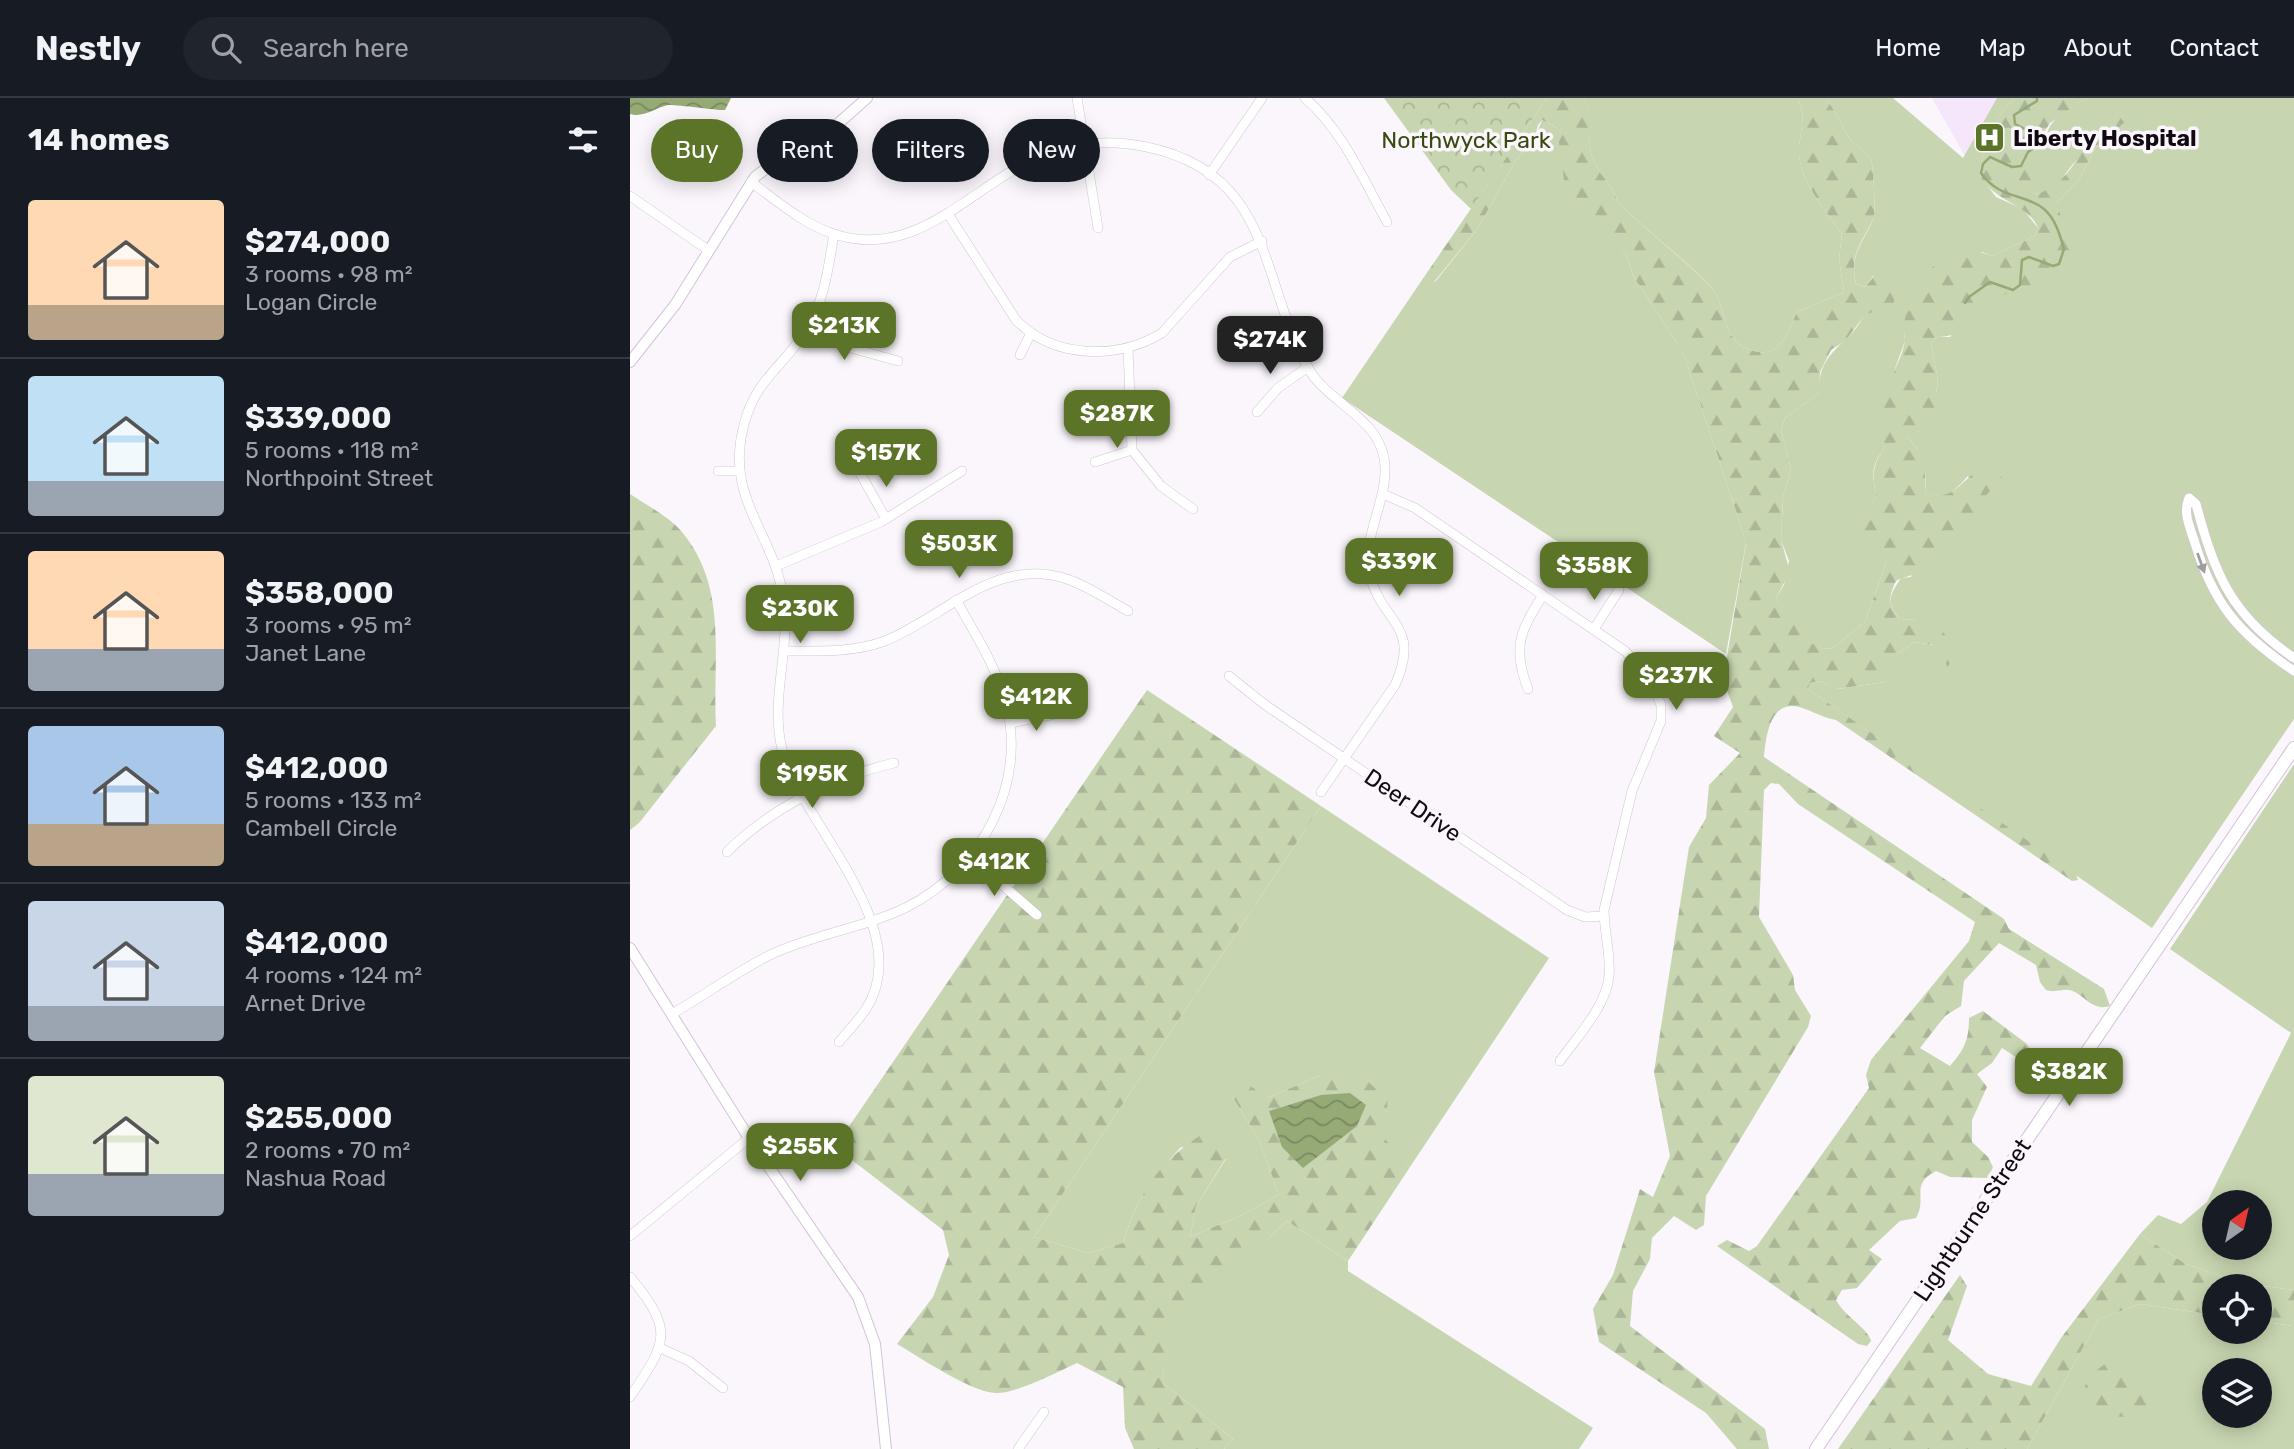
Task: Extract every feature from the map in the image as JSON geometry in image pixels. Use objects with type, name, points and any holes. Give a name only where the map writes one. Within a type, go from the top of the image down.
[{"type":"main road","name":"Lightburne Street","points":[[1816,1449],[2294,748]]},
{"type":"street","points":[[630,362],[675,306],[751,182],[776,160],[832,129],[867,98]]},
{"type":"street","points":[[1077,98],[1080,119]]},
{"type":"street","points":[[1209,175],[1262,98]]},
{"type":"street","points":[[1305,98],[1331,124],[1343,142],[1387,222]]},
{"type":"street","points":[[1100,142],[1116,142],[1151,148],[1176,156],[1209,175],[1239,202],[1262,241],[1308,367],[1322,388],[1370,429],[1378,440],[1385,474],[1367,561],[1373,585],[1398,622],[1405,653],[1395,685],[1321,792]]},
{"type":"street","points":[[751,182],[809,223],[834,234],[859,239],[884,239],[915,232],[1003,178]]},
{"type":"street","points":[[1090,182],[1098,228]]},
{"type":"street","points":[[630,196],[708,250]]},
{"type":"street","points":[[948,214],[999,298],[1030,335],[1068,349],[1128,349],[1162,333],[1230,257],[1262,241]]},
{"type":"street","points":[[834,234],[822,296],[810,324],[771,370],[755,395],[741,438],[740,471],[748,510],[776,566],[785,606],[785,651],[778,704],[779,736],[788,767],[803,798],[850,873],[869,921],[877,957],[875,983],[866,1009],[839,1042]]},
{"type":"street","points":[[810,324],[840,345],[898,361]]},
{"type":"street","points":[[1020,355],[1030,335]]},
{"type":"street","points":[[1128,349],[1132,450],[1161,486],[1193,509]]},
{"type":"street","points":[[1257,412],[1278,388],[1308,367]]},
{"type":"street","points":[[1095,462],[1132,450]]},
{"type":"street","points":[[718,471],[740,471]]},
{"type":"street","points":[[776,566],[886,519],[962,471]]},
{"type":"street","points":[[860,473],[886,519]]},
{"type":"street","points":[[1382,494],[1415,508],[1640,663],[1650,677],[1661,705],[1661,721],[1628,807],[1604,916],[1609,975],[1605,995],[1560,1061]]},
{"type":"street","points":[[2294,658],[2272,644],[2241,614],[2221,582],[2196,504],[2189,498],[2185,508],[2202,565],[2233,622],[2256,644],[2294,671]]},
{"type":"street","points":[[785,651],[863,648],[901,633],[991,582],[1045,574],[1079,584],[1128,611]]},
{"type":"street","points":[[1594,629],[1619,590]]},
{"type":"street","points":[[1528,689],[1518,663],[1518,651],[1526,621],[1543,595]]},
{"type":"street","points":[[672,1014],[771,955],[832,931],[888,915],[929,894],[970,858],[992,826],[1005,791],[1011,760],[1011,723],[999,680],[956,600]]},
{"type":"street","points":[[2233,622],[2241,614]]},
{"type":"street","name":"Deer Drive","points":[[1229,676],[1264,704],[1567,910],[1585,917],[1604,916]]},
{"type":"street","points":[[1011,723],[1055,714]]},
{"type":"street","points":[[727,852],[768,817],[803,798],[860,772],[894,763]]},
{"type":"street","points":[[970,858],[1037,915]]},
{"type":"street","points":[[630,948],[750,1138],[861,1304],[877,1354],[886,1449]]},
{"type":"street","points":[[630,1236],[750,1138]]},
{"type":"street","points":[[630,1277],[658,1316],[660,1349],[630,1397]]},
{"type":"street","points":[[660,1349],[689,1361],[723,1388]]},
{"type":"street","points":[[1018,1449],[1044,1412]]},
{"type":"shaded area","name":"Liberty Hospital","points":[[1932,98],[2044,98],[1987,195]]},
{"type":"green space","name":"Northwyck Park","points":[[1384,98],[1547,98],[1471,209],[1451,190]]},
{"type":"green space","points":[[1547,98],[1584,98],[1591,122],[1592,156],[1618,203],[1711,287],[1737,343],[1760,352],[1768,352],[1780,345],[1797,312],[1844,292],[1839,259],[1842,234],[1812,191],[1800,162],[1802,113],[1797,98],[1826,98],[1850,139],[1871,159],[1875,213],[1855,256],[1854,273],[1856,284],[1865,287],[1880,269],[1893,270],[1894,304],[1865,315],[1845,341],[1831,350],[1820,372],[1819,393],[1785,418],[1781,430],[1791,469],[1783,497],[1781,540],[1790,572],[1776,598],[1811,643],[1823,649],[1833,648],[1865,622],[1887,560],[1860,537],[1857,525],[1876,496],[1874,472],[1884,450],[1878,421],[1879,408],[1900,359],[1905,340],[1904,324],[1914,293],[1922,279],[1946,258],[1975,252],[1992,256],[2035,236],[2038,228],[2027,213],[1995,192],[1980,176],[1986,144],[1995,124],[2015,98],[2086,98],[2050,123],[2045,131],[2047,143],[2037,157],[2040,173],[2033,189],[2036,194],[2061,180],[2105,124],[2118,115],[2125,122],[2096,147],[2080,178],[2057,203],[2072,255],[2063,271],[2019,300],[2001,292],[1977,302],[1967,313],[1957,332],[1937,337],[1931,343],[1938,380],[1936,393],[1939,405],[1923,425],[1904,432],[1925,459],[1925,492],[1938,495],[1949,493],[1981,470],[1991,471],[2002,478],[1979,503],[1984,516],[1978,528],[1933,561],[1919,551],[1914,553],[1919,564],[1918,569],[1896,581],[1892,592],[1891,606],[1900,620],[1917,619],[1940,626],[1954,651],[1948,667],[1934,645],[1914,642],[1898,654],[1897,666],[1885,682],[1837,689],[1819,681],[1810,683],[1808,689],[2076,874],[2078,880],[2072,881],[1836,720],[1794,706],[1785,707],[1772,719],[1764,757],[2004,919],[2009,929],[2104,989],[2110,1006],[2098,1006],[2069,990],[2046,990],[2040,982],[2036,965],[1999,943],[1964,981],[1961,1006],[1945,1016],[1920,1048],[1950,1066],[1965,1044],[1969,1018],[1983,1011],[2027,1044],[2038,1065],[2034,1069],[2002,1048],[1992,1063],[1977,1074],[1987,1087],[1972,1120],[1972,1142],[1988,1157],[1993,1167],[1988,1178],[1950,1177],[1936,1171],[1928,1176],[1921,1186],[1916,1218],[1900,1221],[1869,1250],[1882,1259],[1857,1288],[1842,1290],[1836,1300],[1869,1336],[1871,1341],[1867,1346],[1858,1344],[1717,1246],[1727,1240],[1749,1251],[1757,1246],[1869,1088],[1866,1075],[1871,1060],[1969,941],[1975,922],[1798,804],[1779,784],[1771,783],[1764,790],[1759,917],[1793,975],[1795,990],[1811,1016],[1808,1027],[1706,1196],[1704,1225],[1696,1230],[1674,1216],[1652,1238],[1650,1259],[1633,1291],[1630,1326],[1765,1429],[1769,1449],[1737,1449],[1706,1413],[1599,1342],[1593,1309],[1613,1275],[1640,1189],[1653,1197],[1670,1156],[1654,1072],[1689,847],[1706,818],[1709,785],[1740,753],[1714,736],[1733,707],[1723,680],[1746,544],[1683,352],[1633,276],[1627,255],[1565,187],[1557,128],[1542,120],[1534,140],[1516,160],[1478,228],[1434,282],[1424,277]]},
{"type":"green space","points":[[1584,98],[1797,98],[1802,113],[1800,162],[1812,191],[1842,234],[1839,259],[1844,292],[1797,312],[1780,345],[1768,352],[1747,349],[1737,343],[1711,287],[1618,203],[1592,156],[1590,115]]},
{"type":"green space","points":[[1826,98],[1893,98],[1963,158],[1997,98],[2015,98],[2001,114],[1990,134],[1980,176],[1996,197],[2023,209],[2038,228],[2035,236],[1992,256],[1982,252],[1904,324],[1905,341],[1878,415],[1884,450],[1875,466],[1876,496],[1858,525],[1887,560],[1865,622],[1833,648],[1823,649],[1811,644],[1776,598],[1784,585],[1789,561],[1781,540],[1783,497],[1791,469],[1781,430],[1785,418],[1819,393],[1823,367],[1865,313],[1874,275],[1865,287],[1856,284],[1854,264],[1858,249],[1874,217],[1875,206],[1871,159],[1850,139]]},
{"type":"green space","points":[[2086,98],[2294,98],[2294,719],[2152,928],[1808,689],[1810,683],[1819,681],[1838,689],[1885,682],[1898,654],[1914,642],[1934,645],[1948,666],[1917,619],[1900,620],[1891,599],[1901,578],[1911,577],[1914,553],[1979,503],[1968,476],[1954,490],[1944,495],[1925,492],[1922,459],[1903,432],[1936,393],[1938,380],[1931,343],[1937,337],[1950,337],[1970,307],[1978,300],[2001,292],[2057,203],[2080,178],[2096,147],[2125,122],[2079,158],[2058,184],[2035,194],[2033,189],[2036,157],[2047,143],[2049,128],[2059,116]]},
{"type":"green space","points":[[1542,120],[1557,128],[1612,238],[1627,255],[1633,276],[1683,352],[1746,543],[1726,654],[1342,398],[1424,277],[1435,282],[1478,228],[1516,160],[1534,140]]},
{"type":"green space","points":[[630,494],[664,516],[682,532],[697,554],[707,577],[715,625],[716,726],[639,823],[630,830]]},
{"type":"green space","points":[[1147,690],[1321,806],[1034,1237],[1088,1253],[1123,1243],[1136,1208],[1152,1180],[1174,1155],[1204,1133],[1226,1158],[1196,1206],[1190,1237],[1242,1215],[1279,1195],[1259,1140],[1232,1096],[1246,1083],[1267,1098],[1321,1075],[1367,1081],[1388,1099],[1384,1138],[1410,1167],[1348,1261],[1287,1221],[1166,1335],[1163,1383],[1233,1439],[1224,1449],[1134,1449],[1125,1428],[1123,1387],[1077,1363],[1024,1386],[995,1393],[959,1380],[897,1344],[933,1297],[949,1255],[943,1230],[835,1147]]},
{"type":"green space","points":[[2294,764],[2294,1290],[2272,1287],[2272,1274],[2215,1274],[2186,1264],[2140,1234],[2158,1215],[2181,1224],[2202,1206],[2202,1260],[2272,1260],[2272,1190],[2213,1190],[2291,1033],[2170,949]]},
{"type":"green space","points":[[1321,806],[1549,958],[1410,1167],[1383,1138],[1388,1099],[1321,1075],[1267,1098],[1232,1096],[1259,1140],[1279,1195],[1242,1215],[1190,1237],[1196,1206],[1226,1159],[1181,1147],[1145,1191],[1123,1243],[1088,1253],[1034,1237]]},
{"type":"green space","points":[[1287,1221],[1348,1261],[1348,1271],[1593,1428],[1579,1449],[1224,1449],[1233,1439],[1163,1383],[1165,1335]]},
{"type":"green space","points":[[2140,1234],[2186,1264],[2215,1274],[2202,1274],[2202,1313],[2140,1304],[2099,1319],[2027,1449],[1838,1449],[1960,1275],[1967,1286],[1948,1340],[1988,1374],[2031,1386],[2061,1338]]},
{"type":"green space","points":[[2272,1287],[2294,1290],[2294,1326],[2272,1323]]},
{"type":"green space","points":[[2140,1304],[2202,1313],[2202,1344],[2272,1344],[2272,1323],[2294,1326],[2294,1449],[2027,1449],[2099,1319]]},
{"type":"green space","points":[[2112,1359],[2127,1360],[2154,1407],[2121,1417],[2105,1414],[2089,1406],[2085,1386],[2094,1372]]},
{"type":"water","points":[[630,98],[731,98],[725,110],[668,105],[635,115],[630,114]]},
{"type":"water","points":[[1350,1093],[1366,1105],[1357,1126],[1303,1168],[1282,1147],[1269,1111],[1321,1095]]},
{"type":"waterway","points":[[1965,303],[1990,282],[2013,290],[2020,285],[2022,260],[2029,257],[2053,266],[2059,264],[2064,249],[2057,227],[2048,213],[2029,200],[1996,188],[1981,173],[1983,164],[1990,157],[2012,167],[2021,166],[2028,152],[2039,144],[2034,134],[2015,124],[2014,115],[2037,101],[2037,98]]},
{"type":"place","name":"Liberty Hospital","points":[[1990,138]]}]
